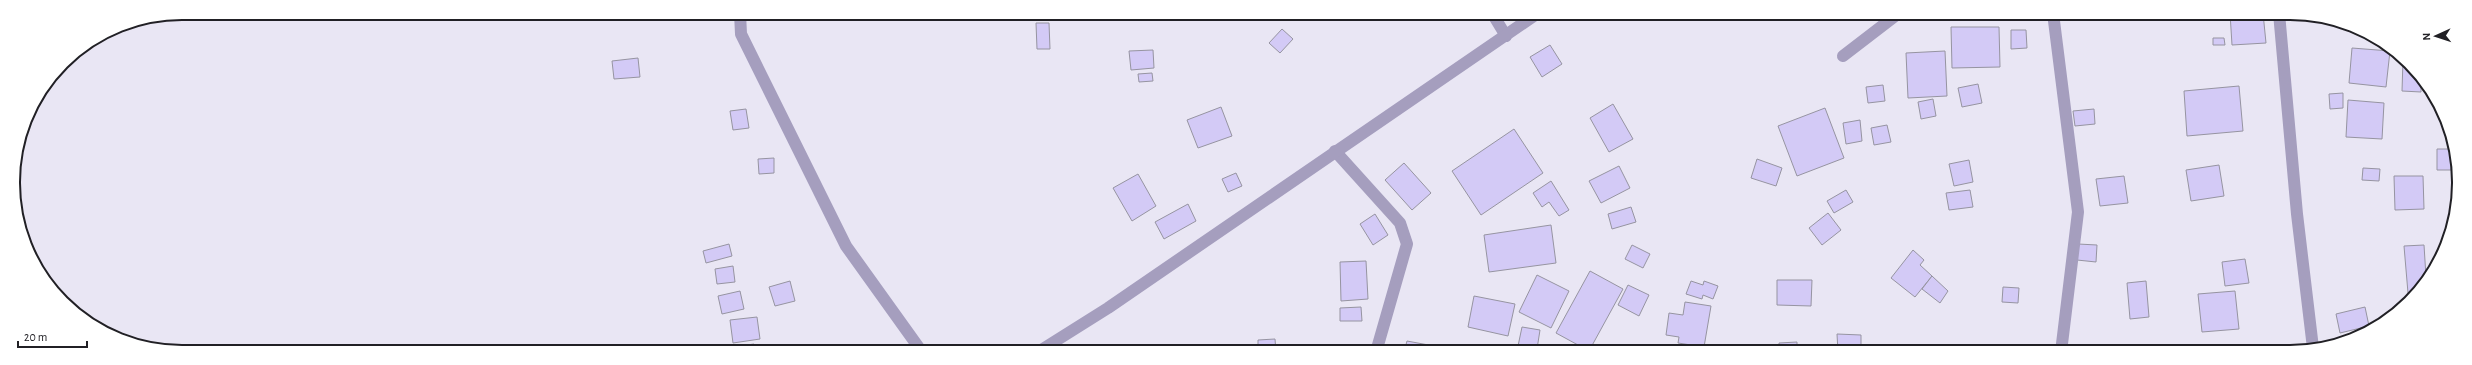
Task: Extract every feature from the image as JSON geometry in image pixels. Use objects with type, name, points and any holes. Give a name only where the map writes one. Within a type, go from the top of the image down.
[{"type":"street","points":[[740,20],[740,34],[846,246],[917,345]]},
{"type":"street","points":[[1496,20],[1506,36]]},
{"type":"street","points":[[1049,345],[1108,308],[1528,20]]},
{"type":"street","points":[[1843,56],[1890,20]]},
{"type":"street","points":[[2054,20],[2078,212],[2062,345]]},
{"type":"street","points":[[2280,20],[2298,214],[2315,343]]},
{"type":"street","points":[[1335,151],[1400,223],[1407,244],[1388,317],[1378,345]]},
{"type":"building","points":[[2230,20],[2264,20],[2266,43],[2232,45]]},
{"type":"building","points":[[1036,23],[1049,23],[1050,49],[1037,49]]},
{"type":"building","points":[[1951,27],[1999,27],[2000,67],[1952,68]]},
{"type":"building","points":[[1282,29],[1293,39],[1280,53],[1269,43]]},
{"type":"building","points":[[2011,30],[2026,30],[2027,48],[2011,49]]},
{"type":"building","points":[[2213,38],[2224,38],[2225,45],[2213,45]]},
{"type":"building","points":[[1550,45],[1562,64],[1542,77],[1530,57]]},
{"type":"building","points":[[2352,48],[2384,51],[2390,55],[2386,87],[2349,83]]},
{"type":"building","points":[[1153,50],[1154,68],[1131,70],[1129,51]]},
{"type":"building","points":[[1945,51],[1947,96],[1908,98],[1906,53]]},
{"type":"building","points":[[638,58],[640,77],[614,79],[612,61]]},
{"type":"building","points":[[2403,67],[2412,75],[2421,87],[2421,92],[2402,91]]},
{"type":"building","points":[[1152,73],[1153,81],[1139,82],[1138,74]]},
{"type":"building","points":[[1978,84],[1982,103],[1962,107],[1958,88]]},
{"type":"building","points":[[1883,85],[1885,101],[1868,103],[1866,87]]},
{"type":"building","points":[[2239,86],[2243,131],[2187,136],[2184,91]]},
{"type":"building","points":[[2343,93],[2343,108],[2330,109],[2329,94]]},
{"type":"building","points":[[1933,99],[1936,116],[1921,119],[1918,102]]},
{"type":"building","points":[[2348,100],[2384,103],[2382,139],[2346,137]]},
{"type":"building","points":[[1613,104],[1633,139],[1609,152],[1590,118]]},
{"type":"building","points":[[1221,107],[1232,136],[1198,148],[1187,120]]},
{"type":"building","points":[[1825,108],[1844,158],[1797,176],[1778,126]]},
{"type":"building","points":[[746,109],[749,128],[733,130],[730,111]]},
{"type":"building","points":[[2094,109],[2095,124],[2075,126],[2073,111]]},
{"type":"building","points":[[1860,120],[1862,141],[1846,144],[1843,123]]},
{"type":"building","points":[[1887,125],[1891,142],[1874,145],[1871,128]]},
{"type":"building","points":[[1514,129],[1543,173],[1481,215],[1452,171]]},
{"type":"building","points":[[2437,149],[2448,149],[2451,170],[2437,170]]},
{"type":"building","points":[[774,158],[774,173],[759,174],[758,159]]},
{"type":"building","points":[[1757,159],[1782,168],[1776,186],[1751,178]]},
{"type":"building","points":[[1969,160],[1973,182],[1954,186],[1949,164]]},
{"type":"building","points":[[1404,163],[1431,193],[1412,210],[1385,180]]},
{"type":"building","points":[[2219,165],[2224,196],[2191,201],[2186,170]]},
{"type":"building","points":[[1619,166],[1630,188],[1601,203],[1589,181]]},
{"type":"building","points":[[2363,168],[2380,169],[2379,181],[2362,180]]},
{"type":"building","points":[[1236,173],[1242,186],[1228,192],[1222,179]]},
{"type":"building","points":[[1138,174],[1156,206],[1132,221],[1113,188]]},
{"type":"building","points":[[2124,176],[2128,203],[2100,206],[2096,179]]},
{"type":"building","points":[[2394,176],[2423,176],[2424,209],[2395,210]]},
{"type":"building","points":[[1551,181],[1569,210],[1559,216],[1549,202],[1542,207],[1533,193]]},
{"type":"building","points":[[1846,190],[1853,202],[1834,213],[1827,201]]},
{"type":"building","points":[[1970,190],[1973,207],[1949,210],[1946,193]]},
{"type":"building","points":[[1188,204],[1196,221],[1164,239],[1155,222]]},
{"type":"building","points":[[1631,207],[1636,222],[1612,229],[1608,214]]},
{"type":"building","points":[[1828,213],[1841,230],[1822,245],[1809,228]]},
{"type":"building","points":[[1375,214],[1388,235],[1373,245],[1360,224]]},
{"type":"building","points":[[1551,225],[1556,263],[1489,272],[1484,235]]},
{"type":"building","points":[[729,244],[732,256],[706,263],[703,251]]},
{"type":"building","points":[[2078,244],[2097,245],[2096,262],[2077,260]]},
{"type":"building","points":[[1632,245],[1650,254],[1643,268],[1625,259]]},
{"type":"building","points":[[2424,245],[2426,272],[2408,293],[2404,246]]},
{"type":"building","points":[[1913,250],[1924,260],[1920,265],[1932,276],[1915,297],[1891,278]]},
{"type":"building","points":[[2245,259],[2249,283],[2225,286],[2222,262]]},
{"type":"building","points":[[1366,261],[1368,299],[1341,301],[1340,262]]},
{"type":"building","points":[[733,266],[735,282],[717,284],[715,269]]},
{"type":"building","points":[[1590,271],[1623,289],[1592,345],[1578,345],[1556,333]]},
{"type":"building","points":[[1537,275],[1569,291],[1551,328],[1519,312]]},
{"type":"building","points":[[1932,276],[1948,291],[1940,303],[1922,289]]},
{"type":"building","points":[[1777,280],[1812,280],[1811,306],[1777,305]]},
{"type":"building","points":[[790,281],[795,301],[775,306],[769,287]]},
{"type":"building","points":[[1691,281],[1703,285],[1704,281],[1718,286],[1713,299],[1703,295],[1702,299],[1686,294]]},
{"type":"building","points":[[2146,281],[2149,317],[2130,319],[2127,283]]},
{"type":"building","points":[[1628,285],[1649,295],[1639,316],[1618,305]]},
{"type":"building","points":[[2003,287],[2019,288],[2018,303],[2002,302]]},
{"type":"building","points":[[740,291],[744,309],[722,314],[718,296]]},
{"type":"building","points":[[2235,291],[2239,329],[2202,332],[2198,294]]},
{"type":"building","points":[[1474,296],[1515,304],[1508,336],[1468,327]]},
{"type":"building","points":[[1685,302],[1711,306],[1704,345],[1678,343],[1679,337],[1666,335],[1669,313],[1683,315]]},
{"type":"building","points":[[1361,307],[1362,321],[1340,321],[1340,308]]},
{"type":"building","points":[[2365,307],[2369,324],[2361,328],[2340,333],[2336,314]]},
{"type":"building","points":[[757,317],[760,339],[733,343],[730,320]]},
{"type":"building","points":[[1522,327],[1540,330],[1538,345],[1518,345]]},
{"type":"building","points":[[1837,334],[1861,335],[1861,345],[1838,345]]},
{"type":"building","points":[[1275,339],[1275,345],[1258,345],[1258,340]]},
{"type":"building","points":[[1407,341],[1428,345],[1406,345]]},
{"type":"building","points":[[1797,342],[1797,345],[1779,345],[1779,343]]}]
